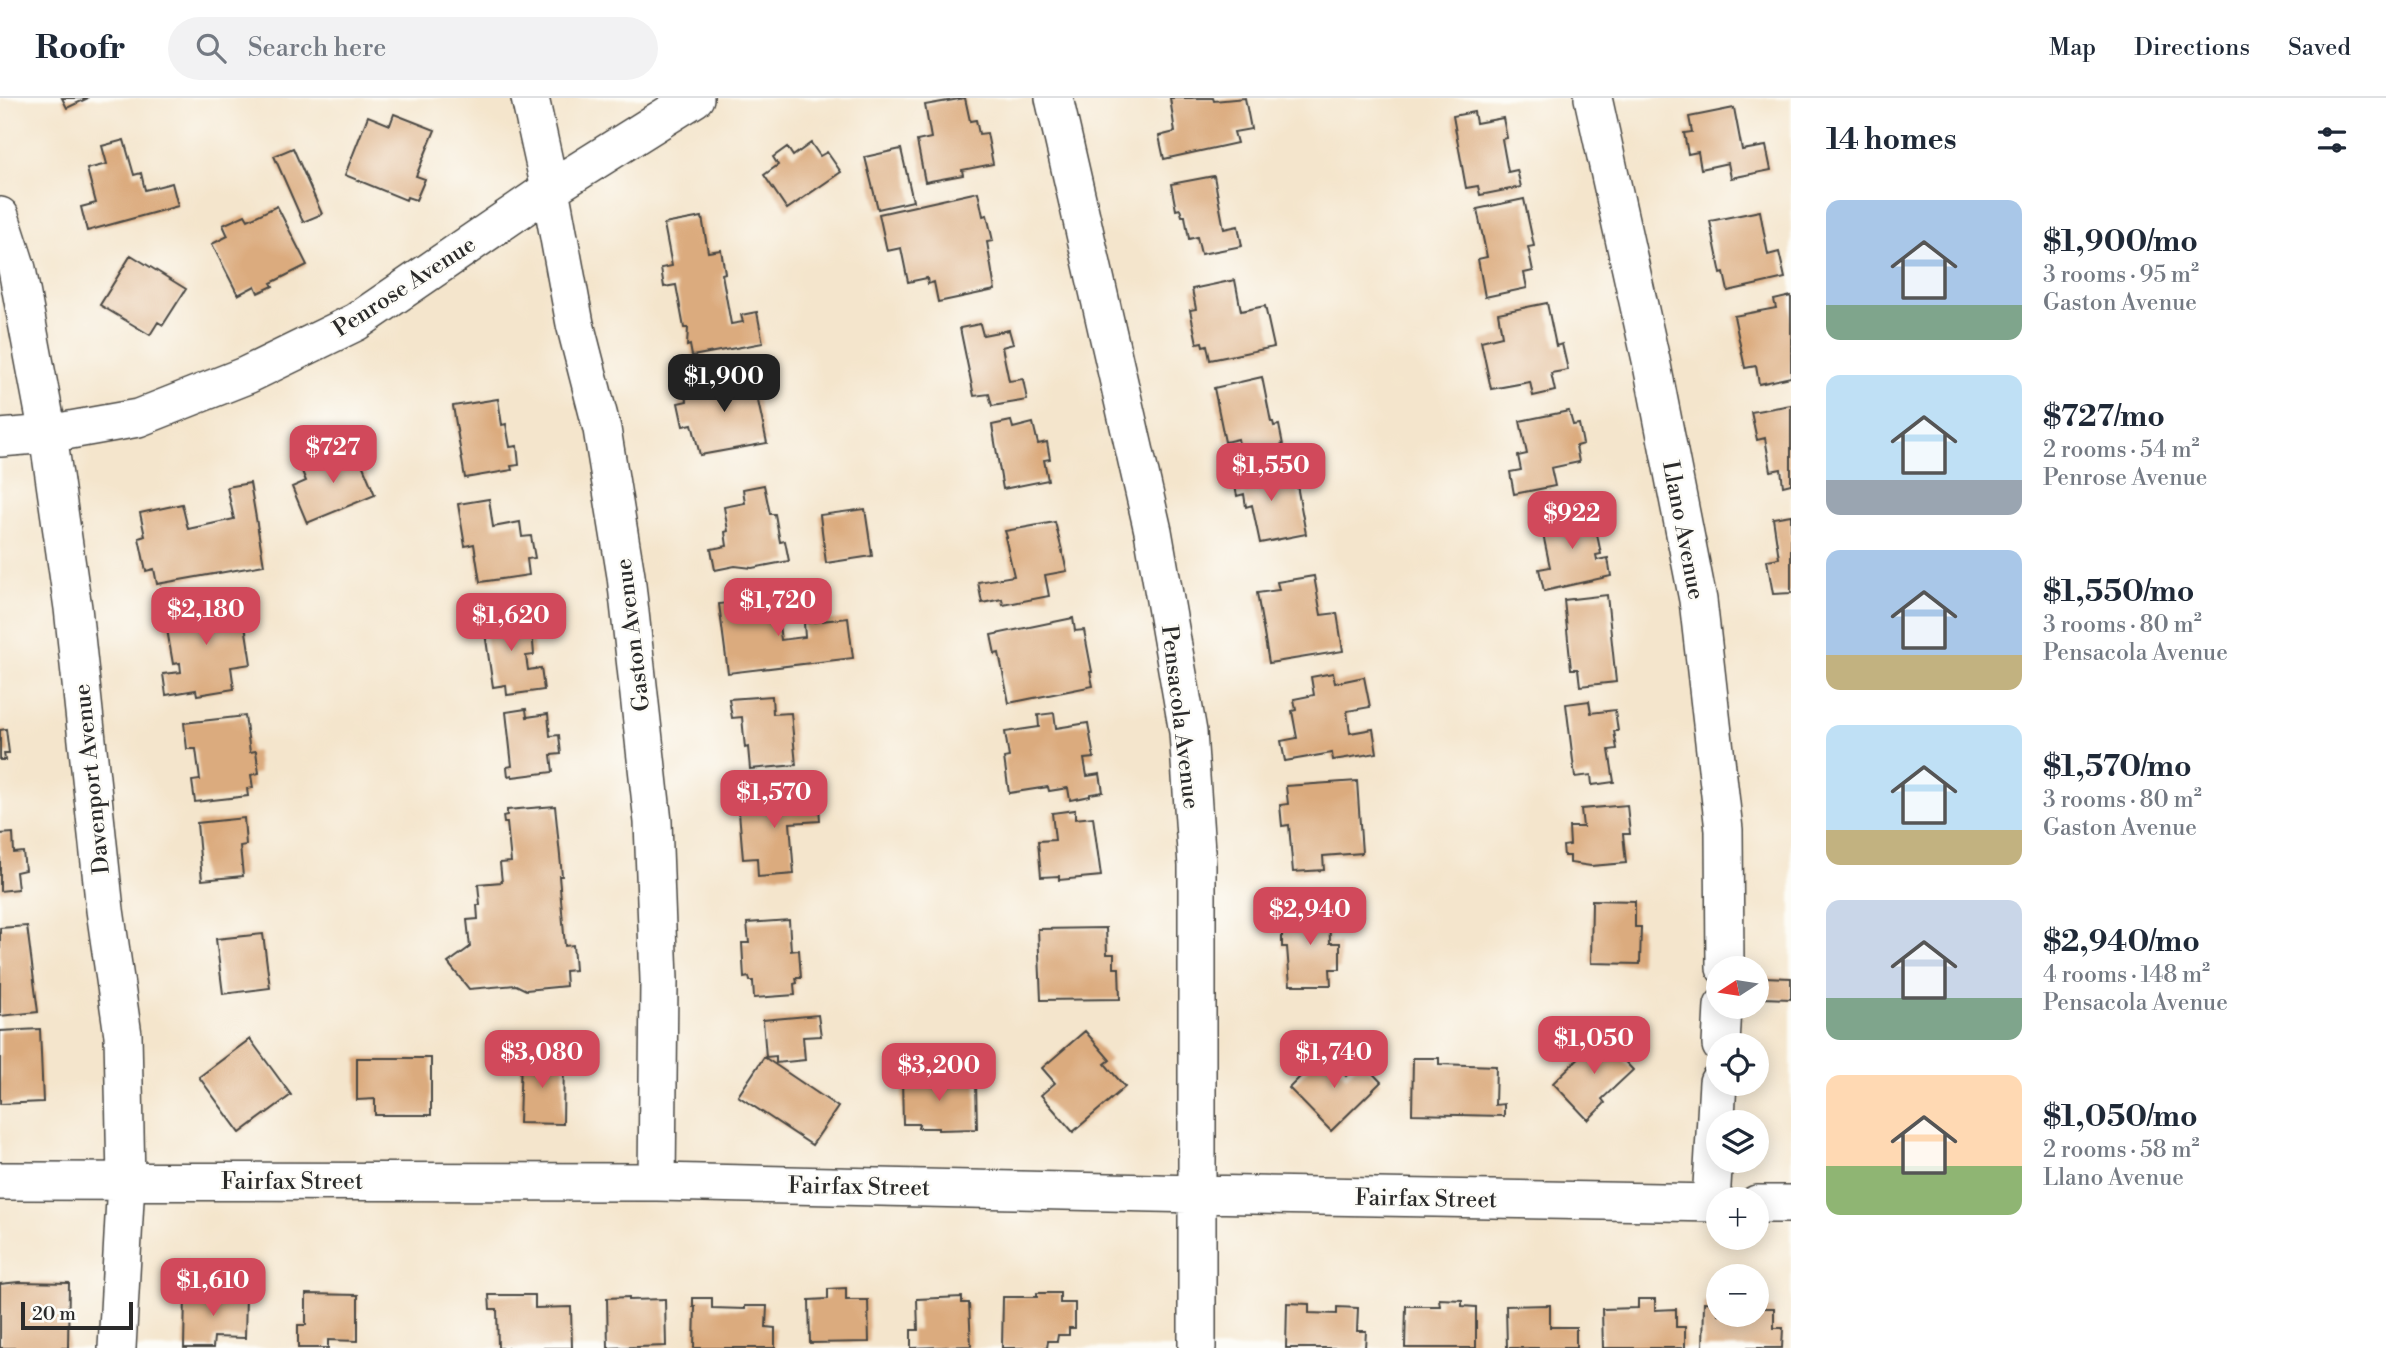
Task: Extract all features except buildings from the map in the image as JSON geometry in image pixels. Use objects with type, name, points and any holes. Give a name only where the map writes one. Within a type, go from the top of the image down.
[{"type":"street","name":"Gaston Avenue","points":[[530,98],[575,324],[602,429],[622,550],[652,808],[659,980],[656,1181]]},
{"type":"street","name":"Penrose Avenue","points":[[0,438],[48,434],[138,418],[247,375],[344,328],[550,189],[695,98]]},
{"type":"street","name":"Pensacola Avenue","points":[[1054,98],[1153,531],[1188,732],[1197,866],[1196,1348]]},
{"type":"street","name":"Llano Avenue","points":[[1593,98],[1651,360],[1698,600],[1724,830],[1725,956]]},
{"type":"street","name":"Davenport Avenue","points":[[0,216],[17,269],[48,434],[73,608],[105,910],[123,1035],[126,1181],[117,1348]]},
{"type":"street","points":[[1715,1187],[1718,1096]]},
{"type":"street","name":"Fairfax Street","points":[[0,1181],[656,1181],[1706,1203]]},
{"type":"street","points":[[1769,1204],[1791,1204]]}]
